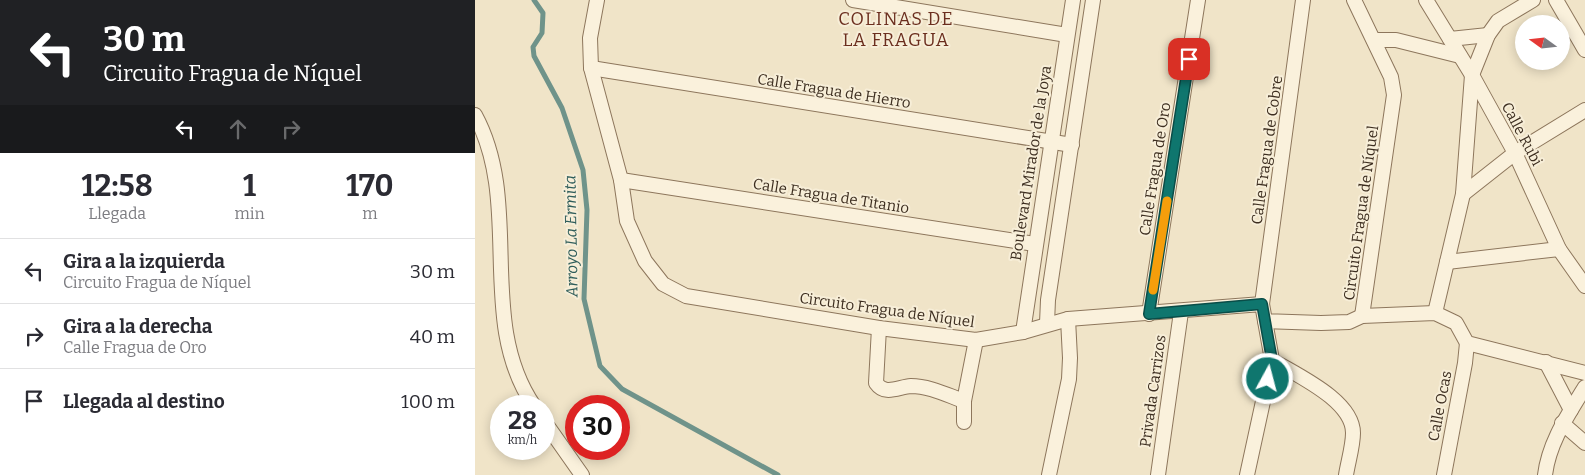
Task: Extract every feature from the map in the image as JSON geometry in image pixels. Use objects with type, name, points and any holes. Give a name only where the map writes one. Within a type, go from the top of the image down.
[{"type":"street","name":"Circuito Fragua de Níquel","points":[[597,0],[590,38],[591,68],[621,180],[627,221],[645,261],[663,284],[686,296],[879,328],[976,340],[1023,332],[1047,323],[1068,319],[1181,312],[1262,304]]},
{"type":"street","points":[[853,0],[1067,35]]},
{"type":"street","name":"Boulevard Mirador de la Joya","points":[[1023,332],[1073,0]]},
{"type":"street","points":[[1047,323],[1048,300],[1093,0]]},
{"type":"street","name":"Calle Fragua de Oro","points":[[1149,314],[1198,0]]},
{"type":"street","name":"Calle Fragua de Cobre","points":[[1262,304],[1303,0]]},
{"type":"street","name":"Circuito Fragua de Níquel","points":[[1265,321],[1349,322],[1362,316],[1394,94],[1391,77],[1354,0]]},
{"type":"street","name":"Calle Rubi","points":[[1425,0],[1472,75],[1515,154],[1559,249],[1585,286]]},
{"type":"street","points":[[1435,313],[1463,194],[1472,75],[1488,35],[1498,21],[1533,0]]},
{"type":"street","points":[[1557,0],[1585,50]]},
{"type":"street","points":[[1450,39],[1488,35]]},
{"type":"street","points":[[1374,40],[1396,40],[1460,56]]},
{"type":"street","name":"Calle Fragua de Hierro","points":[[591,68],[1072,146]]},
{"type":"street","points":[[1463,194],[1515,154],[1585,110]]},
{"type":"street","points":[[475,115],[486,136],[499,189],[503,314],[511,356],[526,395]]},
{"type":"street","name":"Calle Fragua de Titanio","points":[[621,180],[1035,244]]},
{"type":"street","points":[[1447,262],[1559,249]]},
{"type":"street","points":[[1247,475],[1272,360],[1262,304]]},
{"type":"street","name":"Privada Carrizos","points":[[1158,475],[1181,312]]},
{"type":"street","points":[[1362,316],[1435,313],[1456,323],[1467,343],[1585,373]]},
{"type":"street","points":[[1049,475],[1069,379],[1068,319]]},
{"type":"street","points":[[879,328],[876,384],[880,389],[885,391],[907,387],[924,388],[964,401]]},
{"type":"street","points":[[964,422],[964,401],[976,340]]},
{"type":"street","name":"Calle Ocas","points":[[1443,475],[1465,363],[1467,343]]},
{"type":"street","points":[[1272,360],[1340,403],[1349,418],[1353,432],[1346,475]]},
{"type":"street","points":[[1546,362],[1571,410]]},
{"type":"street","points":[[1545,475],[1547,461],[1562,422],[1585,387]]},
{"type":"street","points":[[1562,422],[1585,443]]},
{"type":"street","points":[[555,437],[582,475]]},
{"type":"waterway","name":"Arroyo La Ermita","points":[[534,0],[543,13],[542,33],[533,47],[534,56],[562,108],[583,170],[587,210],[584,299],[600,366],[622,389],[778,475]]},
{"type":"slow traffic","points":[[1153,290],[1167,201]]},
{"type":"district","name":"COLINAS DE LA FRAGUA","points":[[896,29]]},
{"type":"route","points":[[1189,59],[1149,314],[1262,304],[1272,360],[1268,379]]}]
